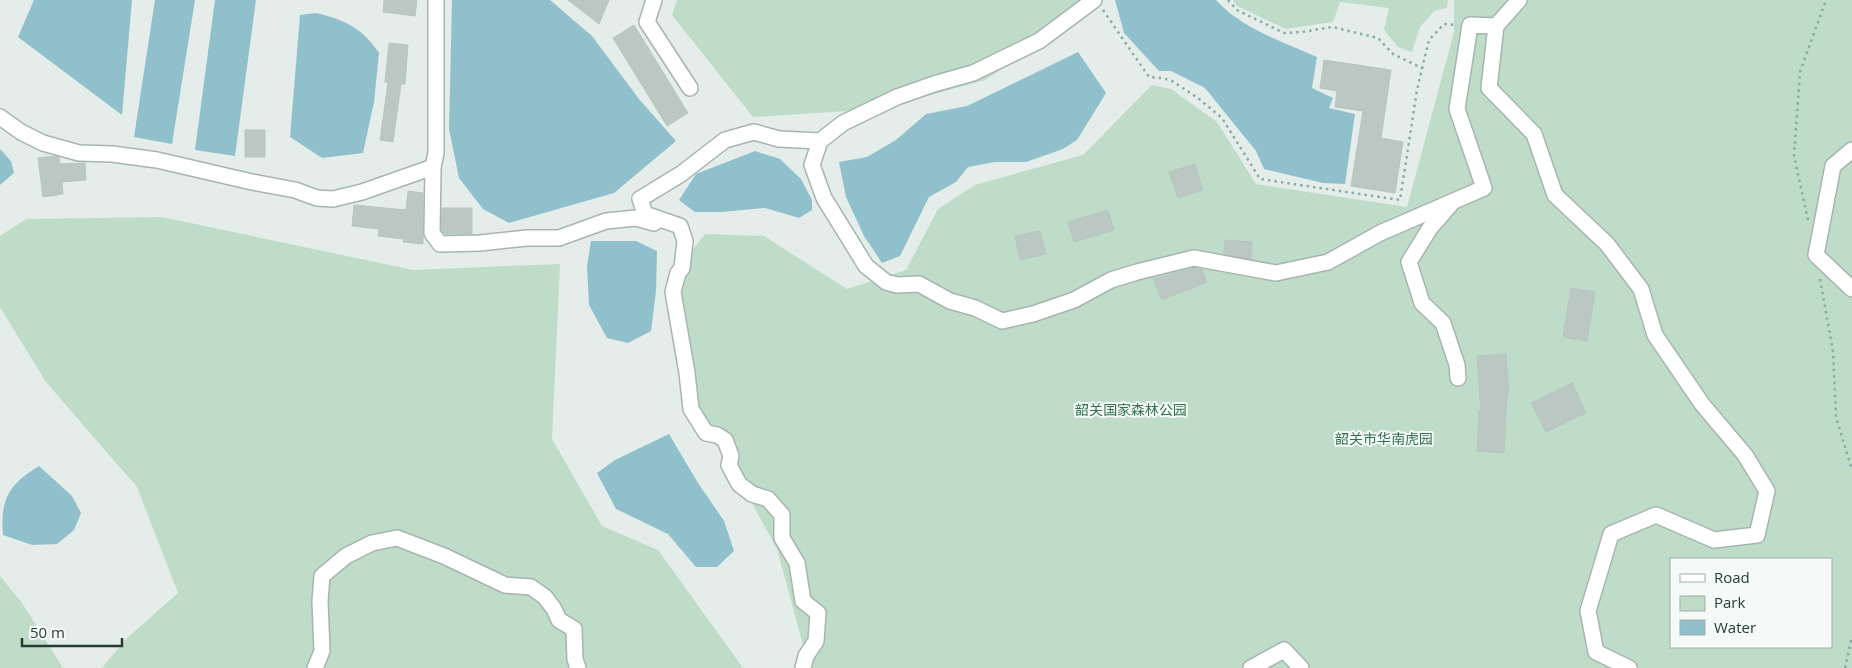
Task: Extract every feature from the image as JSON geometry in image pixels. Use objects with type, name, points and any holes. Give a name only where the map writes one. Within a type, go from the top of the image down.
[{"type":"street","points":[[436,0],[436,153],[433,167],[432,233],[440,244],[480,243],[527,238],[559,238],[606,221],[636,218],[679,233],[688,261],[678,283]]},
{"type":"street","points":[[654,0],[647,22],[690,88]]},
{"type":"street","points":[[1519,0],[1496,26],[1489,88],[1534,134],[1555,195],[1607,244],[1641,289],[1654,335],[1702,404],[1745,455],[1767,491],[1757,535],[1714,540],[1656,515],[1611,534],[1588,611],[1596,652],[1629,668]]},
{"type":"street","points":[[1098,4],[1039,41],[973,73],[897,97],[843,123],[820,141],[812,165],[824,198],[866,266],[886,282],[897,285],[919,284],[950,301],[975,308],[1002,321],[1033,314],[1074,300],[1111,280],[1194,258],[1276,273],[1328,262],[1380,233],[1484,188],[1458,109],[1470,25],[1496,26]]},
{"type":"street","points":[[0,117],[21,132],[43,142],[79,154],[112,154],[157,160],[294,190],[317,198],[334,199],[362,192],[433,167]]},
{"type":"street","points":[[803,668],[806,656],[816,641],[818,613],[803,601],[797,563],[782,538],[782,515],[768,499],[752,494],[739,484],[729,465],[731,456],[725,440],[717,435],[706,433],[691,409],[687,373],[673,292],[678,273],[682,268],[685,241],[680,226],[645,214],[640,199],[681,174],[725,140],[754,132],[779,139],[820,141]]},
{"type":"street","points":[[1852,150],[1833,166],[1816,255],[1852,289]]},
{"type":"street","points":[[1454,201],[1430,228],[1410,262],[1422,304],[1443,324],[1457,366],[1458,378]]},
{"type":"street","points":[[315,668],[322,652],[320,600],[322,576],[346,556],[372,543],[398,538],[436,553],[505,585],[531,587],[545,597],[559,620],[574,629],[575,659],[578,668]]},
{"type":"street","points":[[1251,668],[1284,650],[1301,668]]},
{"type":"path","points":[[1228,0],[1237,10],[1284,33],[1332,28],[1378,38],[1393,54],[1422,68]]},
{"type":"path","points":[[1098,4],[1149,77],[1172,81],[1198,98],[1222,118],[1260,179],[1400,200],[1417,90],[1429,40],[1444,24],[1470,25]]},
{"type":"path","points":[[1845,668],[1852,636]]},
{"type":"green space","points":[[677,0],[1096,0],[1094,8],[985,80],[879,109],[753,117],[672,15]]},
{"type":"green space","points":[[1233,0],[1448,0],[1447,8],[1434,11],[1420,27],[1412,52],[1398,47],[1384,30],[1389,8],[1340,2],[1333,22],[1286,29],[1237,6]]},
{"type":"green space","name":"韶关国家森林公园","points":[[1454,0],[1852,0],[1852,668],[803,668],[806,656],[777,549],[694,398],[673,275],[705,234],[764,236],[847,289],[906,270],[938,209],[975,185],[1083,155],[1152,85],[1171,89],[1217,122],[1256,184],[1407,207],[1454,32]]},
{"type":"green space","points":[[162,217],[413,270],[560,264],[552,439],[602,526],[658,550],[743,668],[102,668],[126,639],[178,593],[137,487],[46,382],[0,307],[0,236],[26,219]]},
{"type":"green space","points":[[0,576],[22,603],[63,668],[0,668]]},
{"type":"water","points":[[34,0],[132,0],[122,115],[18,37]]},
{"type":"water","points":[[155,0],[195,0],[172,144],[134,137]]},
{"type":"water","points":[[215,0],[256,0],[235,156],[195,150]]},
{"type":"water","points":[[452,0],[550,0],[592,36],[639,99],[676,141],[614,193],[509,223],[483,209],[459,178],[449,129]]},
{"type":"water","points":[[1115,0],[1216,0],[1226,10],[1250,27],[1317,57],[1312,88],[1333,98],[1329,108],[1355,114],[1345,184],[1323,183],[1264,169],[1256,151],[1205,88],[1171,71],[1159,71],[1124,33]]},
{"type":"water","points":[[316,13],[352,26],[366,37],[379,53],[374,102],[363,153],[322,158],[290,137],[300,15]]},
{"type":"water","points":[[1078,52],[1106,93],[1077,140],[1063,149],[1026,162],[995,162],[968,167],[956,182],[929,197],[900,256],[882,263],[864,236],[846,197],[839,162],[867,157],[896,140],[926,114],[967,106]]},
{"type":"water","points":[[0,149],[11,161],[14,173],[0,185]]},
{"type":"water","points":[[755,151],[780,159],[801,179],[812,200],[812,210],[799,218],[765,208],[722,212],[695,212],[679,200],[696,174]]},
{"type":"water","points":[[591,241],[636,241],[657,251],[656,291],[651,331],[628,343],[607,338],[589,305],[587,266]]},
{"type":"water","points":[[669,434],[698,483],[724,521],[734,551],[717,567],[696,567],[668,534],[616,509],[597,473],[615,460]]},
{"type":"water","points":[[39,466],[72,496],[81,513],[74,530],[57,544],[32,545],[3,535],[3,511],[9,493],[21,479]]},
{"type":"building","points":[[384,0],[417,0],[415,16],[383,12]]},
{"type":"building","points":[[568,0],[609,0],[599,24]]},
{"type":"building","points":[[634,25],[688,113],[667,126],[613,38]]},
{"type":"building","points":[[389,43],[408,45],[405,84],[401,84],[393,142],[380,140],[388,83],[385,82]]},
{"type":"building","points":[[1324,60],[1391,70],[1381,138],[1403,142],[1395,193],[1351,186],[1363,111],[1335,107],[1337,91],[1320,88]]},
{"type":"building","points":[[245,130],[265,130],[265,157],[245,157]]},
{"type":"building","points":[[59,157],[60,164],[85,163],[86,180],[62,182],[63,194],[43,197],[38,158]]},
{"type":"building","points":[[1195,164],[1203,190],[1178,198],[1169,172]]},
{"type":"building","points":[[408,191],[423,193],[423,244],[403,242],[404,239],[378,236],[379,229],[352,226],[354,205],[406,210]]},
{"type":"building","points":[[442,208],[472,208],[472,234],[445,234],[441,230]]},
{"type":"building","points":[[1108,210],[1114,230],[1074,242],[1068,222]]},
{"type":"building","points":[[1040,231],[1046,254],[1020,260],[1015,236]]},
{"type":"building","points":[[1225,240],[1252,242],[1251,259],[1224,254]]},
{"type":"building","points":[[1194,268],[1202,269],[1207,282],[1162,300],[1153,279]]},
{"type":"building","points":[[1571,288],[1595,292],[1587,341],[1563,337]]},
{"type":"building","points":[[1506,354],[1509,395],[1507,395],[1504,453],[1477,451],[1479,411],[1481,411],[1477,356]]},
{"type":"building","points":[[1572,383],[1586,413],[1546,432],[1531,403]]},
{"type":"park label","name":"韶关市华南虎园","points":[[1384,439]]}]
